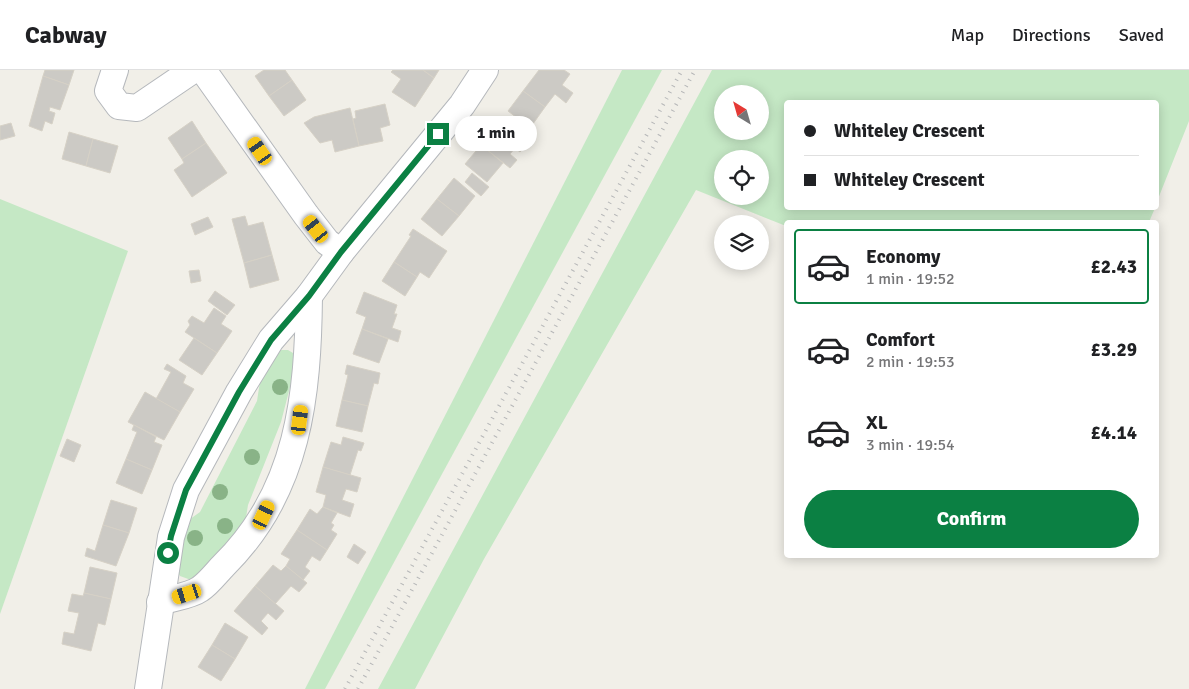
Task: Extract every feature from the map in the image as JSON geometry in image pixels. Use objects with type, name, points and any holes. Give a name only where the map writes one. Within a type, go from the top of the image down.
[{"type":"street","points":[[116,70],[108,91],[120,106],[137,108],[193,70]]},
{"type":"street","points":[[203,70],[306,215],[327,242],[341,252]]},
{"type":"street","points":[[148,689],[171,536],[186,490],[239,392],[271,340],[309,296],[341,252],[462,105],[485,70]]},
{"type":"street","points":[[160,602],[200,589],[238,551],[264,515],[286,466],[300,420],[308,356],[309,296]]},
{"type":"green space","points":[[622,70],[662,70],[325,689],[305,689]]},
{"type":"green space","points":[[712,70],[1189,70],[1189,121],[1159,196],[1159,100],[784,100],[784,210],[1154,210],[1150,220],[784,220],[784,225],[769,219],[769,215],[758,215],[734,205],[769,205],[769,150],[714,150],[714,197],[696,190],[484,559],[415,689],[378,689]]},
{"type":"green space","points":[[0,199],[128,251],[0,614]]},
{"type":"green space","points":[[278,350],[288,350],[298,356],[281,422],[248,505],[244,530],[201,577],[191,580],[180,576],[175,567],[186,522],[200,512],[257,401],[261,375]]},
{"type":"building","points":[[45,70],[74,70],[69,85],[43,76]]},
{"type":"building","points":[[264,70],[285,70],[292,80],[269,96],[255,76]]},
{"type":"building","points":[[393,70],[423,70],[434,78],[415,107],[392,92],[401,79],[391,72]]},
{"type":"building","points":[[423,70],[439,70],[434,78]]},
{"type":"building","points":[[539,70],[564,70],[570,74],[562,85],[573,93],[566,103],[555,94],[545,107],[523,91]]},
{"type":"building","points":[[43,76],[69,85],[60,110],[50,107],[49,111],[55,113],[52,124],[45,121],[42,131],[29,126]]},
{"type":"building","points":[[292,80],[306,100],[284,116],[269,96]]},
{"type":"building","points":[[523,91],[545,107],[530,128],[508,111]]},
{"type":"building","points":[[385,104],[390,125],[380,128],[383,141],[359,146],[353,119],[356,118],[355,111]]},
{"type":"building","points":[[350,108],[359,146],[335,152],[332,140],[320,143],[304,123],[314,117]]},
{"type":"building","points":[[192,121],[206,143],[182,159],[168,138]]},
{"type":"building","points":[[11,123],[15,136],[0,140],[0,126]]},
{"type":"building","points":[[498,125],[506,132],[511,126],[529,141],[520,152],[515,148],[510,154],[517,160],[510,168],[481,145]]},
{"type":"building","points":[[69,132],[93,139],[86,166],[62,159]]},
{"type":"building","points":[[93,139],[118,146],[110,173],[86,166]]},
{"type":"building","points":[[206,143],[227,173],[192,197],[174,170],[184,163],[182,159]]},
{"type":"building","points":[[481,145],[503,163],[487,182],[465,164]]},
{"type":"building","points":[[472,173],[489,187],[481,196],[465,182]]},
{"type":"building","points":[[454,178],[475,196],[459,216],[437,199]]},
{"type":"building","points":[[437,199],[459,216],[442,236],[421,219]]},
{"type":"building","points":[[245,216],[248,226],[263,222],[272,255],[244,263],[232,219]]},
{"type":"building","points":[[208,217],[213,227],[195,235],[191,224]]},
{"type":"building","points":[[413,229],[447,251],[429,278],[420,272],[417,277],[394,262],[411,236],[409,235]]},
{"type":"building","points":[[272,255],[279,280],[250,288],[244,263]]},
{"type":"building","points":[[394,262],[417,277],[405,296],[382,281]]},
{"type":"building","points":[[199,270],[201,281],[191,283],[189,271]]},
{"type":"building","points":[[215,291],[235,305],[227,315],[208,301]]},
{"type":"building","points":[[364,292],[397,305],[394,314],[397,314],[392,328],[401,331],[398,342],[362,329],[366,317],[356,313]]},
{"type":"building","points":[[214,308],[226,316],[221,324],[232,331],[217,353],[185,332],[190,325],[188,321],[192,316],[204,323]]},
{"type":"building","points":[[362,329],[388,339],[379,363],[353,354]]},
{"type":"building","points":[[194,338],[217,353],[202,375],[179,360]]},
{"type":"building","points":[[167,364],[186,376],[183,383],[194,389],[180,412],[156,399],[171,372],[164,369]]},
{"type":"building","points":[[347,365],[380,373],[378,384],[374,383],[368,406],[342,400],[348,375],[345,374]]},
{"type":"building","points":[[145,392],[180,412],[164,440],[128,422]]},
{"type":"building","points":[[342,400],[368,406],[362,432],[336,426]]},
{"type":"building","points":[[134,425],[156,437],[154,442],[162,445],[152,470],[126,459],[137,432],[132,430]]},
{"type":"building","points":[[343,437],[364,443],[361,451],[358,450],[350,475],[323,467],[331,442],[341,445]]},
{"type":"building","points":[[67,439],[81,445],[74,462],[60,456]]},
{"type":"building","points":[[126,459],[152,470],[142,494],[116,483]]},
{"type":"building","points":[[323,467],[361,478],[357,492],[346,489],[342,500],[354,504],[350,517],[323,507],[326,495],[316,492]]},
{"type":"building","points":[[111,500],[137,508],[129,533],[103,525]]},
{"type":"building","points":[[323,507],[337,513],[331,523],[334,525],[331,530],[337,534],[327,550],[297,530],[310,509],[317,514]]},
{"type":"building","points":[[103,525],[129,533],[116,566],[85,556],[87,548],[95,551]]},
{"type":"building","points":[[297,530],[327,550],[320,561],[312,556],[305,567],[310,571],[303,580],[286,566],[290,559],[281,554]]},
{"type":"building","points":[[354,544],[366,552],[358,564],[347,557]]},
{"type":"building","points":[[273,565],[281,571],[286,566],[307,583],[299,592],[291,586],[275,604],[255,586]]},
{"type":"building","points":[[90,567],[117,573],[111,599],[84,593]]},
{"type":"building","points":[[255,586],[284,611],[276,620],[268,613],[261,621],[268,628],[262,635],[234,611]]},
{"type":"building","points":[[84,593],[111,599],[105,625],[98,623],[91,651],[62,644],[64,632],[74,634],[79,613],[68,611],[72,594],[83,596]]},
{"type":"building","points":[[225,623],[248,637],[235,659],[212,645]]},
{"type":"building","points":[[212,645],[235,659],[221,681],[198,667]]},
{"type":"railway","points":[[345,689],[682,70]]},
{"type":"railway","points":[[358,689],[695,70]]},
{"type":"route","points":[[168,553],[171,536],[186,490],[239,392],[271,340],[309,296],[341,252],[438,134]]}]
